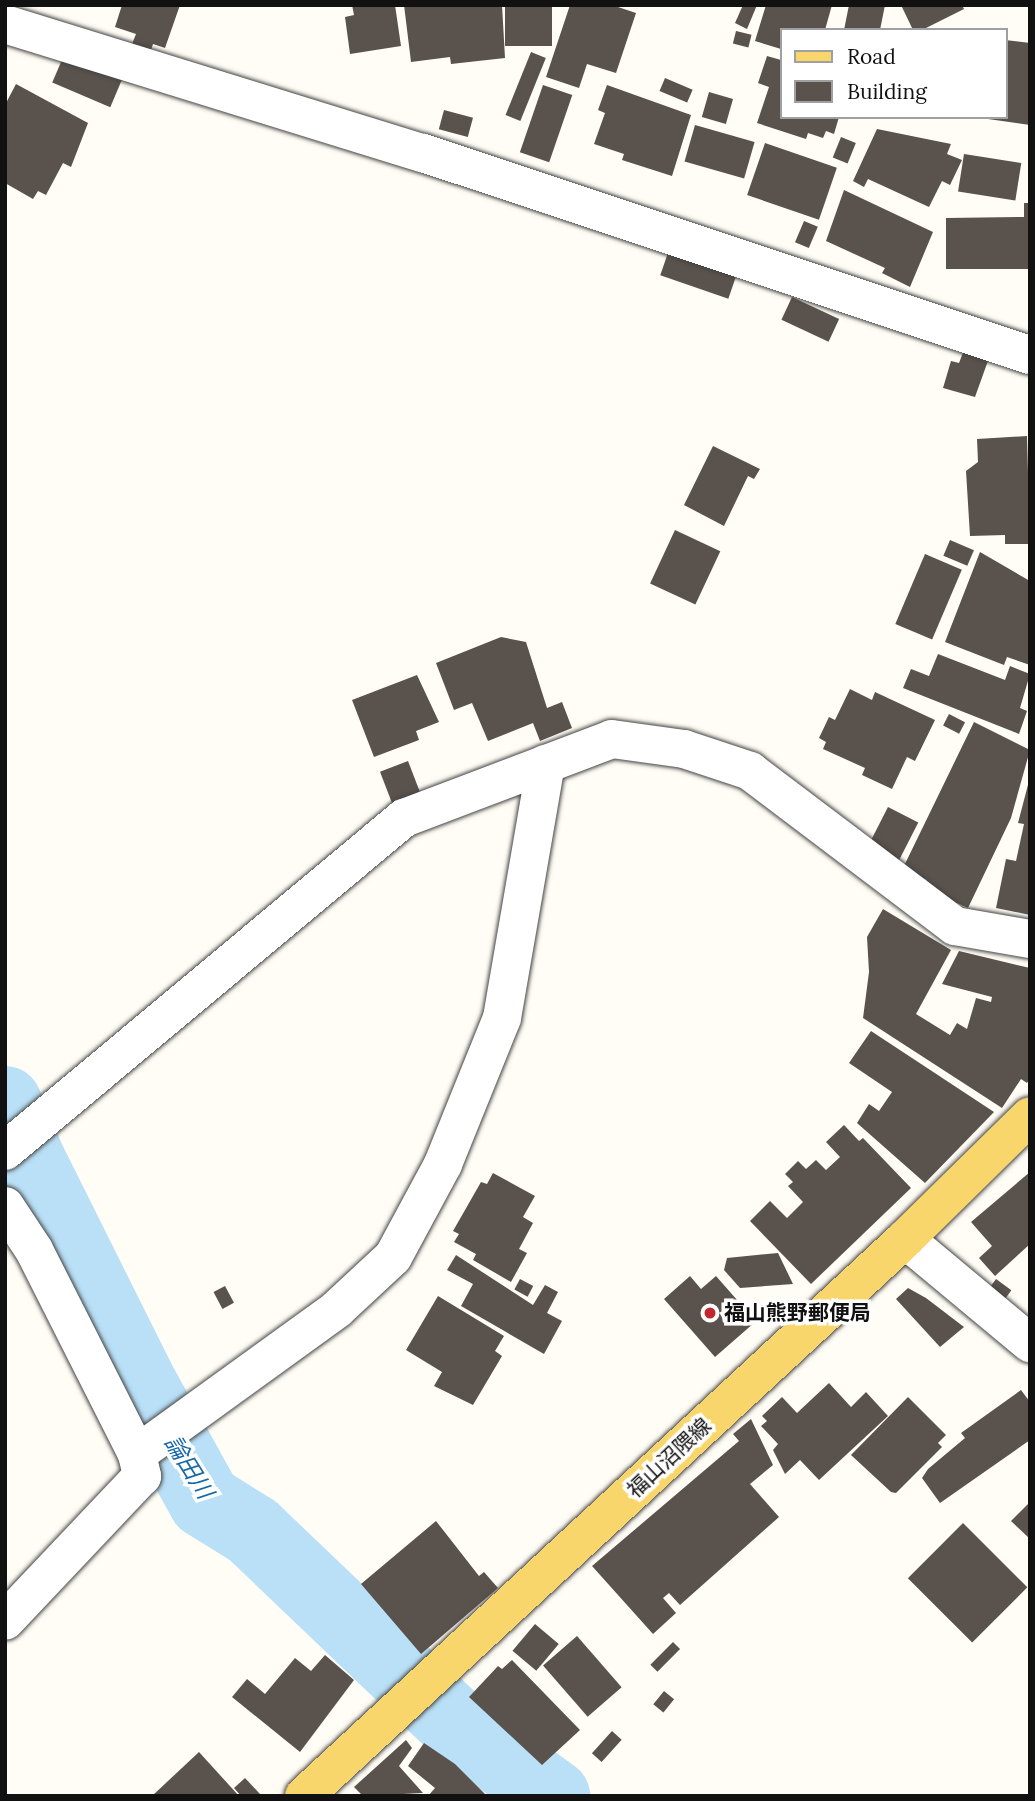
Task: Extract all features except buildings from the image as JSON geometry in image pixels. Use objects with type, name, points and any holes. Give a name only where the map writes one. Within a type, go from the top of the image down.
[{"type":"main road","name":"福山沼隈線","points":[[304,1796],[905,1239],[1030,1115]]},
{"type":"street","points":[[5,24],[423,153],[1030,355]]},
{"type":"street","points":[[5,1151],[38,1120],[404,818],[612,739],[684,748],[750,771],[955,926],[1030,939]]},
{"type":"street","points":[[144,1451],[337,1308],[393,1257],[443,1164],[502,1018],[546,764]]},
{"type":"street","points":[[5,1206],[34,1250],[144,1451],[142,1476],[5,1621]]},
{"type":"street","points":[[905,1239],[1030,1343]]},
{"type":"waterway","name":"論田川","points":[[5,1103],[28,1159],[138,1380],[205,1501],[253,1531],[460,1729],[553,1796]]},
{"type":"place","name":"福山熊野郵便局","points":[[710,1313]]}]
